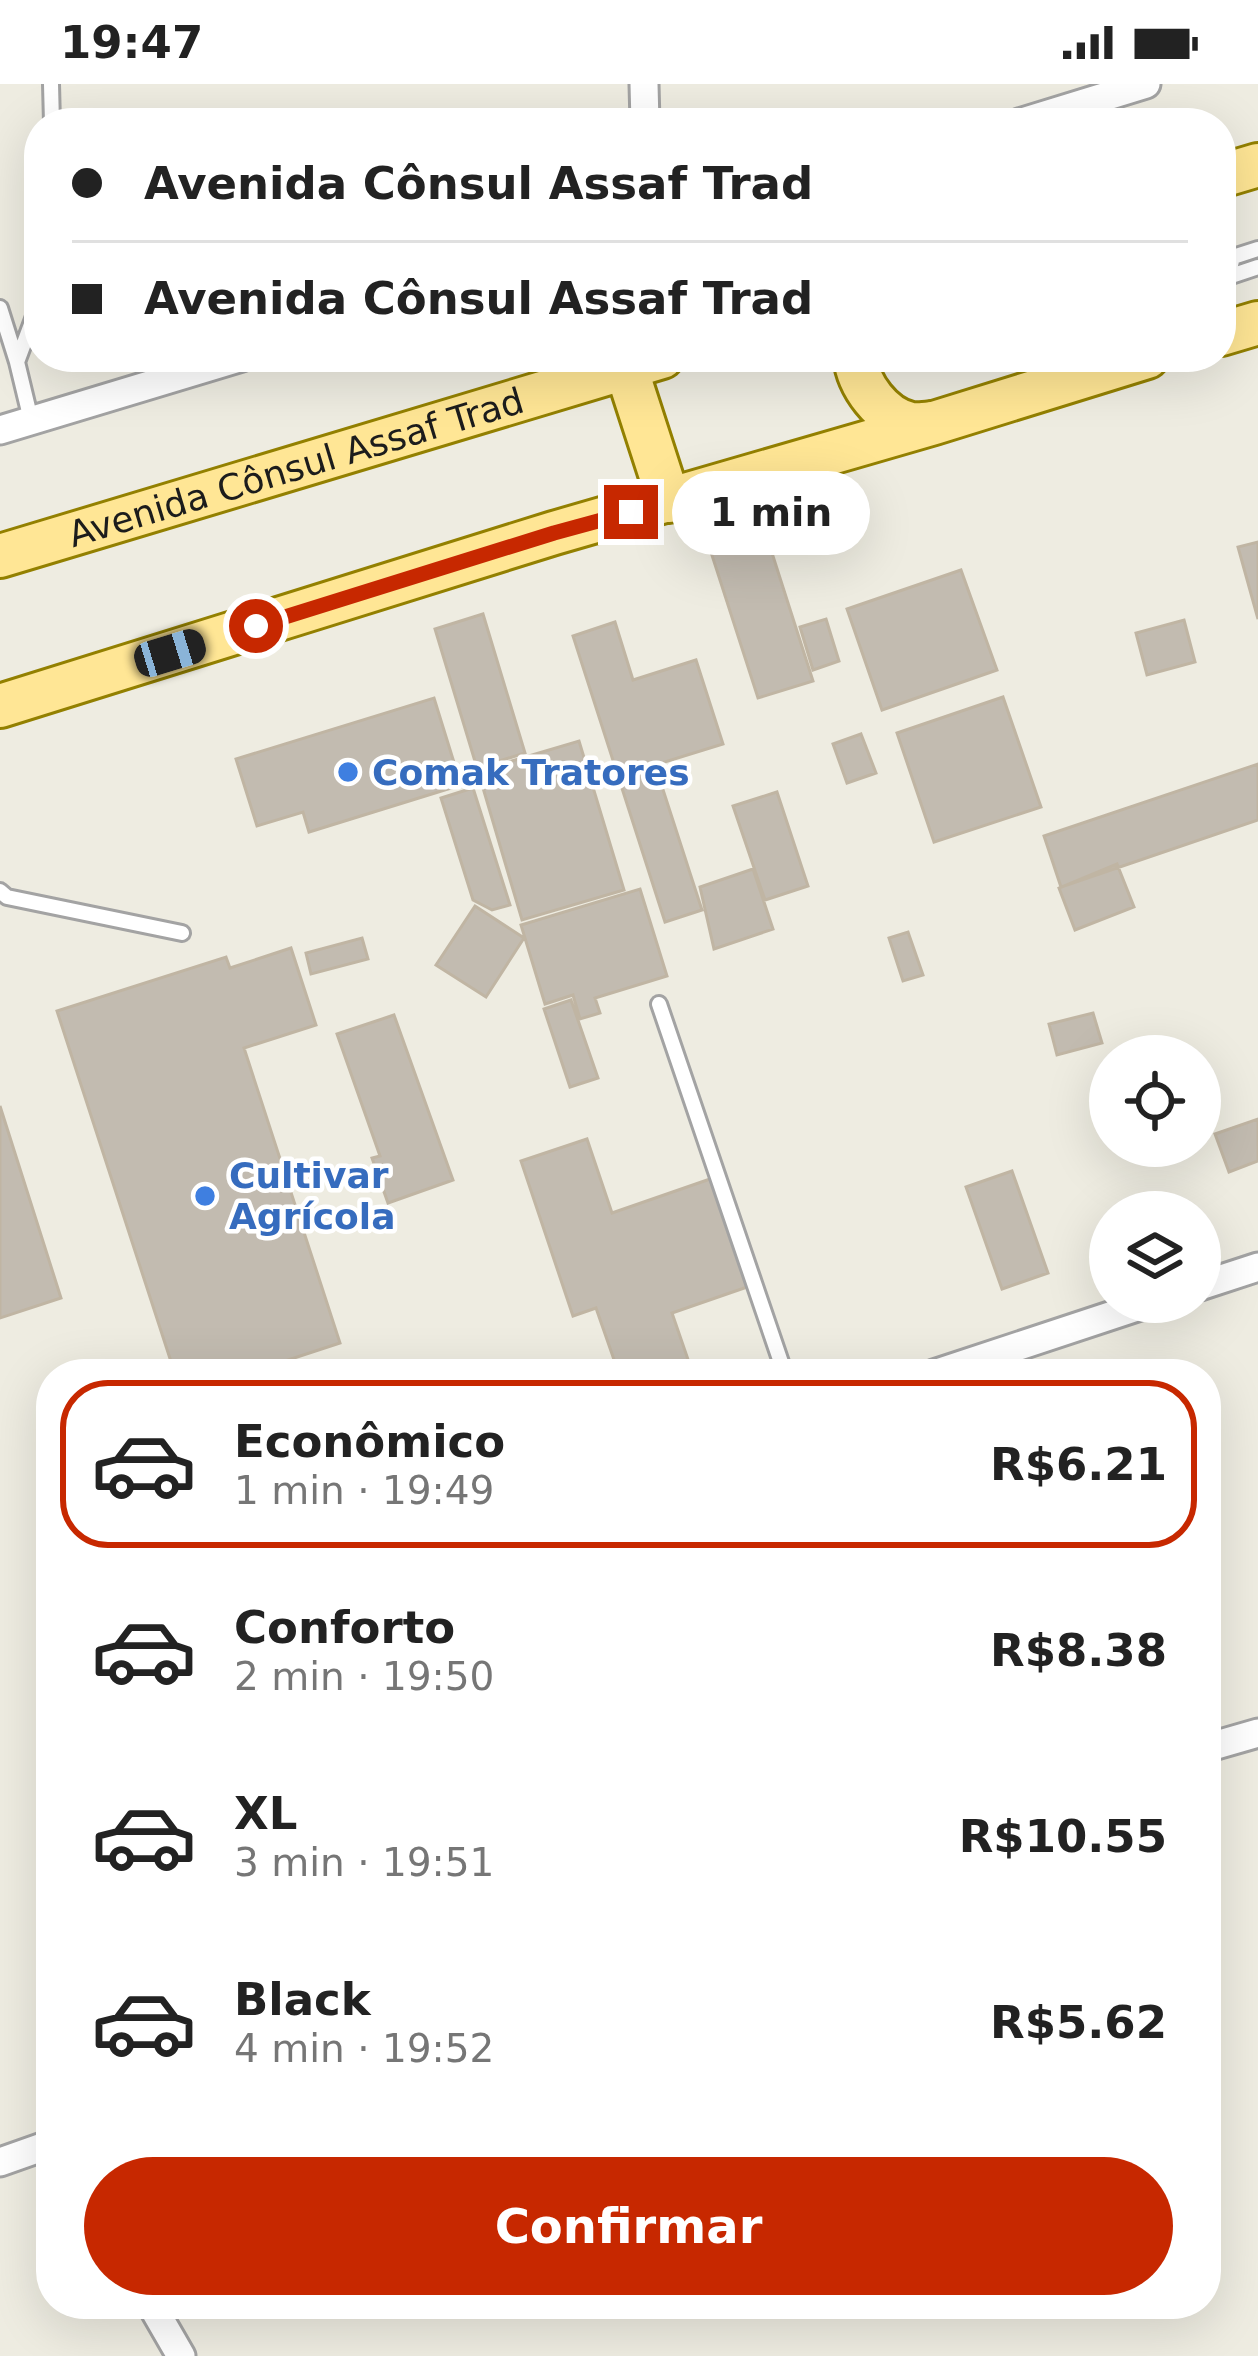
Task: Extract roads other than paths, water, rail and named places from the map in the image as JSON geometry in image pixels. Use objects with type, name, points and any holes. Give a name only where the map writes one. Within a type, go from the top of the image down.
[{"type":"main road","name":"Avenida Cônsul Assaf Trad","points":[[0,556],[602,372]]},
{"type":"main road","points":[[640,372],[669,502]]},
{"type":"main road","points":[[858,372],[868,393],[889,413],[911,424],[934,423]]},
{"type":"main road","points":[[0,706],[554,533],[1099,372]]},
{"type":"street","points":[[1068,108],[1146,84]]},
{"type":"street","points":[[0,430],[192,372]]},
{"type":"street","points":[[1221,1279],[1258,1267]]},
{"type":"street","points":[[979,1359],[1089,1323]]},
{"type":"street","points":[[1221,1744],[1258,1733]]},
{"type":"street","points":[[0,2162],[36,2149]]},
{"type":"street","points":[[160,2319],[181,2356]]},
{"type":"lane","points":[[0,308],[31,420]]},
{"type":"lane","points":[[17,362],[24,343]]},
{"type":"lane","points":[[0,891],[7,897],[182,933]]},
{"type":"lane","points":[[659,1004],[780,1359]]},
{"type":"place","name":"Comak Tratores","points":[[348,772]]},
{"type":"place","name":"Cultivar Agrícola","points":[[205,1196]]}]
